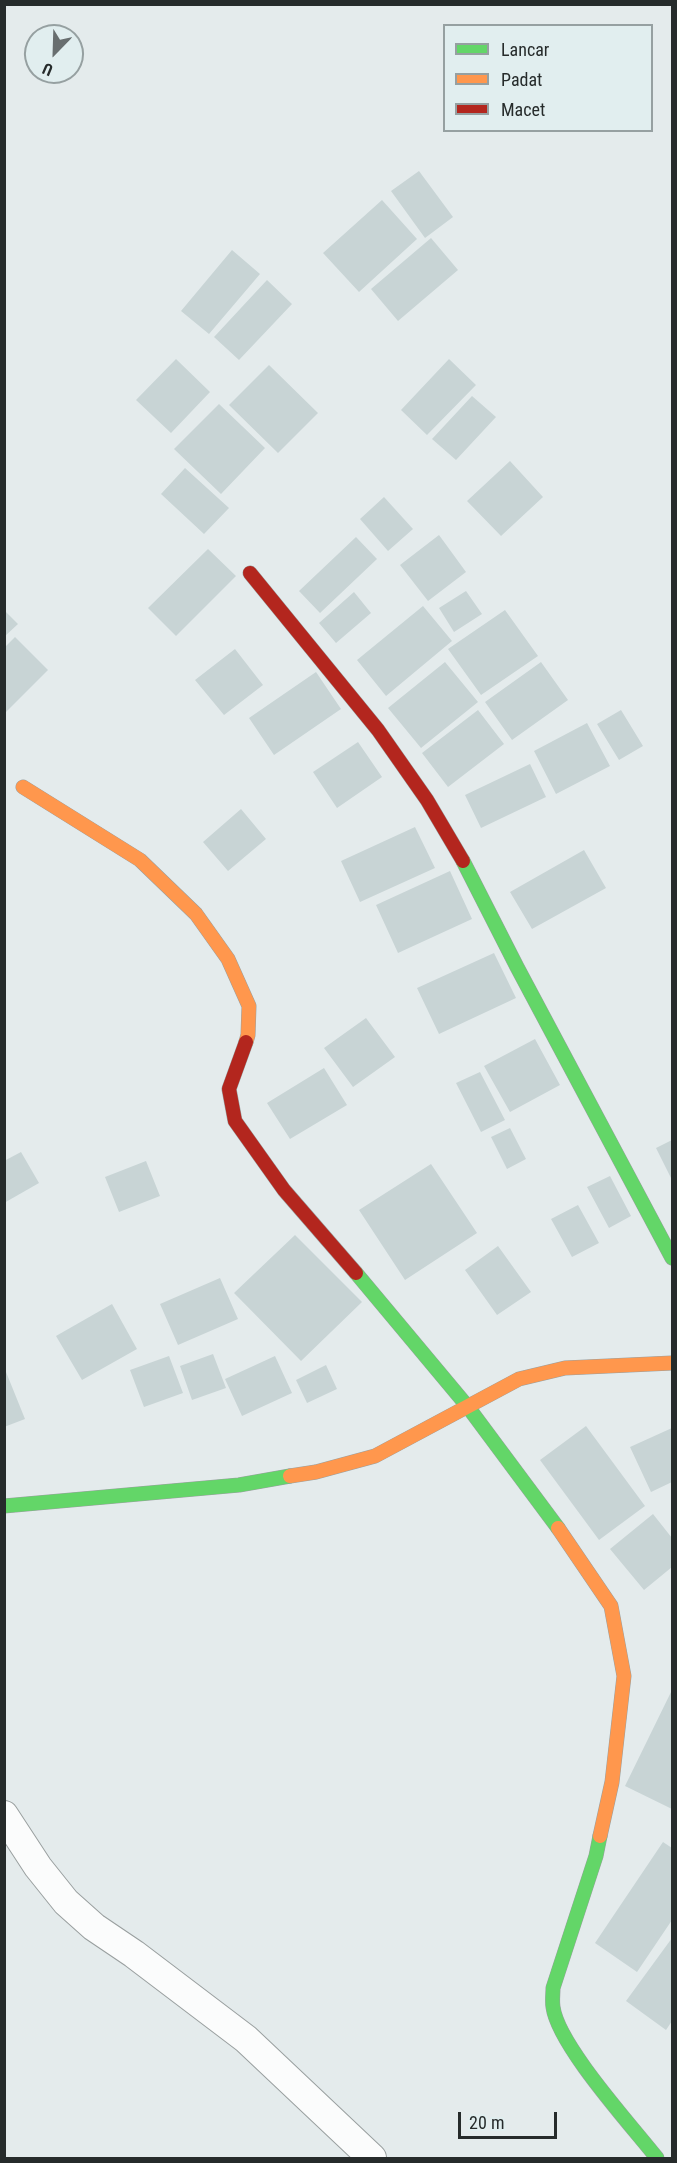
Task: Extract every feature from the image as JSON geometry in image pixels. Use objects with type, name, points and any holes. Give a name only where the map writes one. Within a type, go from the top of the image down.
[{"type":"street","points":[[250,573],[378,730],[427,800],[470,872],[517,967],[672,1258]]},
{"type":"street","points":[[23,787],[140,860],[196,914],[228,959],[249,1006],[248,1035],[229,1089],[235,1121],[284,1190],[393,1315],[468,1407],[580,1558],[611,1606],[624,1676],[612,1782],[596,1856],[553,1988],[553,2008],[566,2039],[584,2066],[657,2158]]},
{"type":"street","points":[[4,1506],[239,1485],[316,1472],[375,1455],[519,1379],[565,1368],[672,1363]]},
{"type":"street","points":[[4,1815],[38,1867],[66,1902],[94,1927],[135,1954],[246,2039],[372,2158]]},
{"type":"building","points":[[419,171],[453,217],[425,238],[391,191]]},
{"type":"building","points":[[382,200],[417,239],[359,292],[323,253]]},
{"type":"building","points":[[431,238],[458,270],[398,321],[371,289]]},
{"type":"building","points":[[232,250],[260,274],[209,334],[181,311]]},
{"type":"building","points":[[267,280],[292,304],[239,360],[214,337]]},
{"type":"building","points":[[176,359],[210,392],[171,433],[136,400]]},
{"type":"building","points":[[449,359],[476,385],[427,435],[401,410]]},
{"type":"building","points":[[269,365],[318,413],[278,453],[229,405]]},
{"type":"building","points":[[472,396],[496,417],[456,460],[432,439]]},
{"type":"building","points":[[219,404],[265,448],[221,494],[174,449]]},
{"type":"building","points":[[510,461],[543,497],[501,536],[467,501]]},
{"type":"building","points":[[185,468],[229,508],[204,534],[161,494]]},
{"type":"building","points":[[384,497],[413,529],[388,551],[360,519]]},
{"type":"building","points":[[439,535],[466,572],[428,601],[400,565]]},
{"type":"building","points":[[356,537],[377,559],[320,613],[299,591]]},
{"type":"building","points":[[208,549],[236,576],[176,636],[148,608]]},
{"type":"building","points":[[466,591],[482,614],[454,632],[439,608]]},
{"type":"building","points":[[354,592],[371,613],[336,643],[319,623]]},
{"type":"building","points":[[423,606],[452,641],[386,696],[357,660]]},
{"type":"building","points":[[4,610],[18,624],[4,637]]},
{"type":"building","points":[[505,610],[538,656],[481,695],[448,649]]},
{"type":"building","points":[[15,637],[48,670],[4,714],[4,648]]},
{"type":"building","points":[[235,649],[263,685],[224,715],[195,680]]},
{"type":"building","points":[[445,662],[478,702],[421,748],[388,708]]},
{"type":"building","points":[[541,662],[568,700],[512,740],[485,702]]},
{"type":"building","points":[[316,672],[341,709],[274,755],[249,718]]},
{"type":"building","points":[[478,710],[504,744],[448,787],[422,753]]},
{"type":"building","points":[[621,710],[643,746],[619,760],[597,724]]},
{"type":"building","points":[[587,723],[610,766],[556,794],[534,751]]},
{"type":"building","points":[[358,742],[382,777],[337,808],[313,772]]},
{"type":"building","points":[[530,764],[546,797],[481,828],[465,795]]},
{"type":"building","points":[[241,809],[266,839],[228,871],[203,842]]},
{"type":"building","points":[[415,827],[435,868],[360,902],[341,861]]},
{"type":"building","points":[[584,850],[606,888],[532,929],[510,892]]},
{"type":"building","points":[[450,871],[472,919],[398,953],[376,905]]},
{"type":"building","points":[[494,953],[516,998],[439,1034],[417,988]]},
{"type":"building","points":[[366,1018],[395,1057],[353,1087],[324,1048]]},
{"type":"building","points":[[535,1039],[560,1085],[510,1112],[484,1066]]},
{"type":"building","points":[[324,1068],[347,1105],[290,1139],[267,1103]]},
{"type":"building","points":[[480,1072],[505,1120],[481,1132],[456,1083]]},
{"type":"building","points":[[510,1128],[526,1159],[507,1169],[491,1137]]},
{"type":"building","points":[[672,1140],[672,1180],[656,1148]]},
{"type":"building","points":[[21,1152],[39,1183],[4,1203],[4,1161]]},
{"type":"building","points":[[146,1161],[160,1196],[119,1212],[105,1177]]},
{"type":"building","points":[[431,1164],[477,1233],[405,1280],[359,1210]]},
{"type":"building","points":[[610,1176],[631,1216],[609,1228],[587,1187]]},
{"type":"building","points":[[578,1205],[599,1243],[572,1257],[551,1219]]},
{"type":"building","points":[[295,1235],[362,1302],[301,1361],[234,1293]]},
{"type":"building","points":[[498,1246],[531,1292],[497,1315],[465,1270]]},
{"type":"building","points":[[220,1278],[238,1319],[178,1345],[160,1304]]},
{"type":"building","points":[[112,1304],[137,1349],[82,1380],[56,1336]]},
{"type":"building","points":[[213,1354],[226,1388],[192,1400],[180,1366]]},
{"type":"building","points":[[169,1356],[183,1393],[144,1407],[130,1370]]},
{"type":"building","points":[[275,1356],[292,1393],[242,1416],[225,1379]]},
{"type":"building","points":[[326,1365],[337,1389],[307,1403],[296,1380]]},
{"type":"building","points":[[4,1367],[25,1419],[4,1427]]},
{"type":"building","points":[[586,1426],[645,1506],[599,1540],[540,1460]]},
{"type":"building","points":[[672,1428],[672,1482],[651,1492],[630,1447]]},
{"type":"building","points":[[653,1514],[672,1538],[672,1567],[644,1590],[610,1549]]},
{"type":"building","points":[[672,1690],[672,1809],[625,1786]]},
{"type":"building","points":[[663,1842],[672,1848],[672,1920],[637,1972],[595,1943]]},
{"type":"building","points":[[672,1938],[672,2021],[666,2030],[626,2001]]},
{"type":"traffic: fast","points":[[463,861],[672,1258]]},
{"type":"traffic: fast","points":[[356,1273],[468,1407],[558,1528]]},
{"type":"traffic: fast","points":[[4,1506],[239,1485],[290,1476]]},
{"type":"traffic: fast","points":[[600,1836],[596,1856],[553,1988],[553,2007],[558,2023],[581,2063],[657,2158]]},
{"type":"traffic: slow","points":[[23,787],[140,860],[196,914],[228,959],[249,1006],[246,1042]]},
{"type":"traffic: slow","points":[[290,1476],[316,1472],[375,1456],[519,1379],[565,1368],[672,1363]]},
{"type":"traffic: slow","points":[[558,1528],[611,1606],[624,1676],[612,1782],[600,1836]]},
{"type":"traffic: jam","points":[[250,573],[378,730],[427,800],[463,861]]},
{"type":"traffic: jam","points":[[246,1042],[229,1089],[235,1121],[284,1190],[356,1273]]}]
